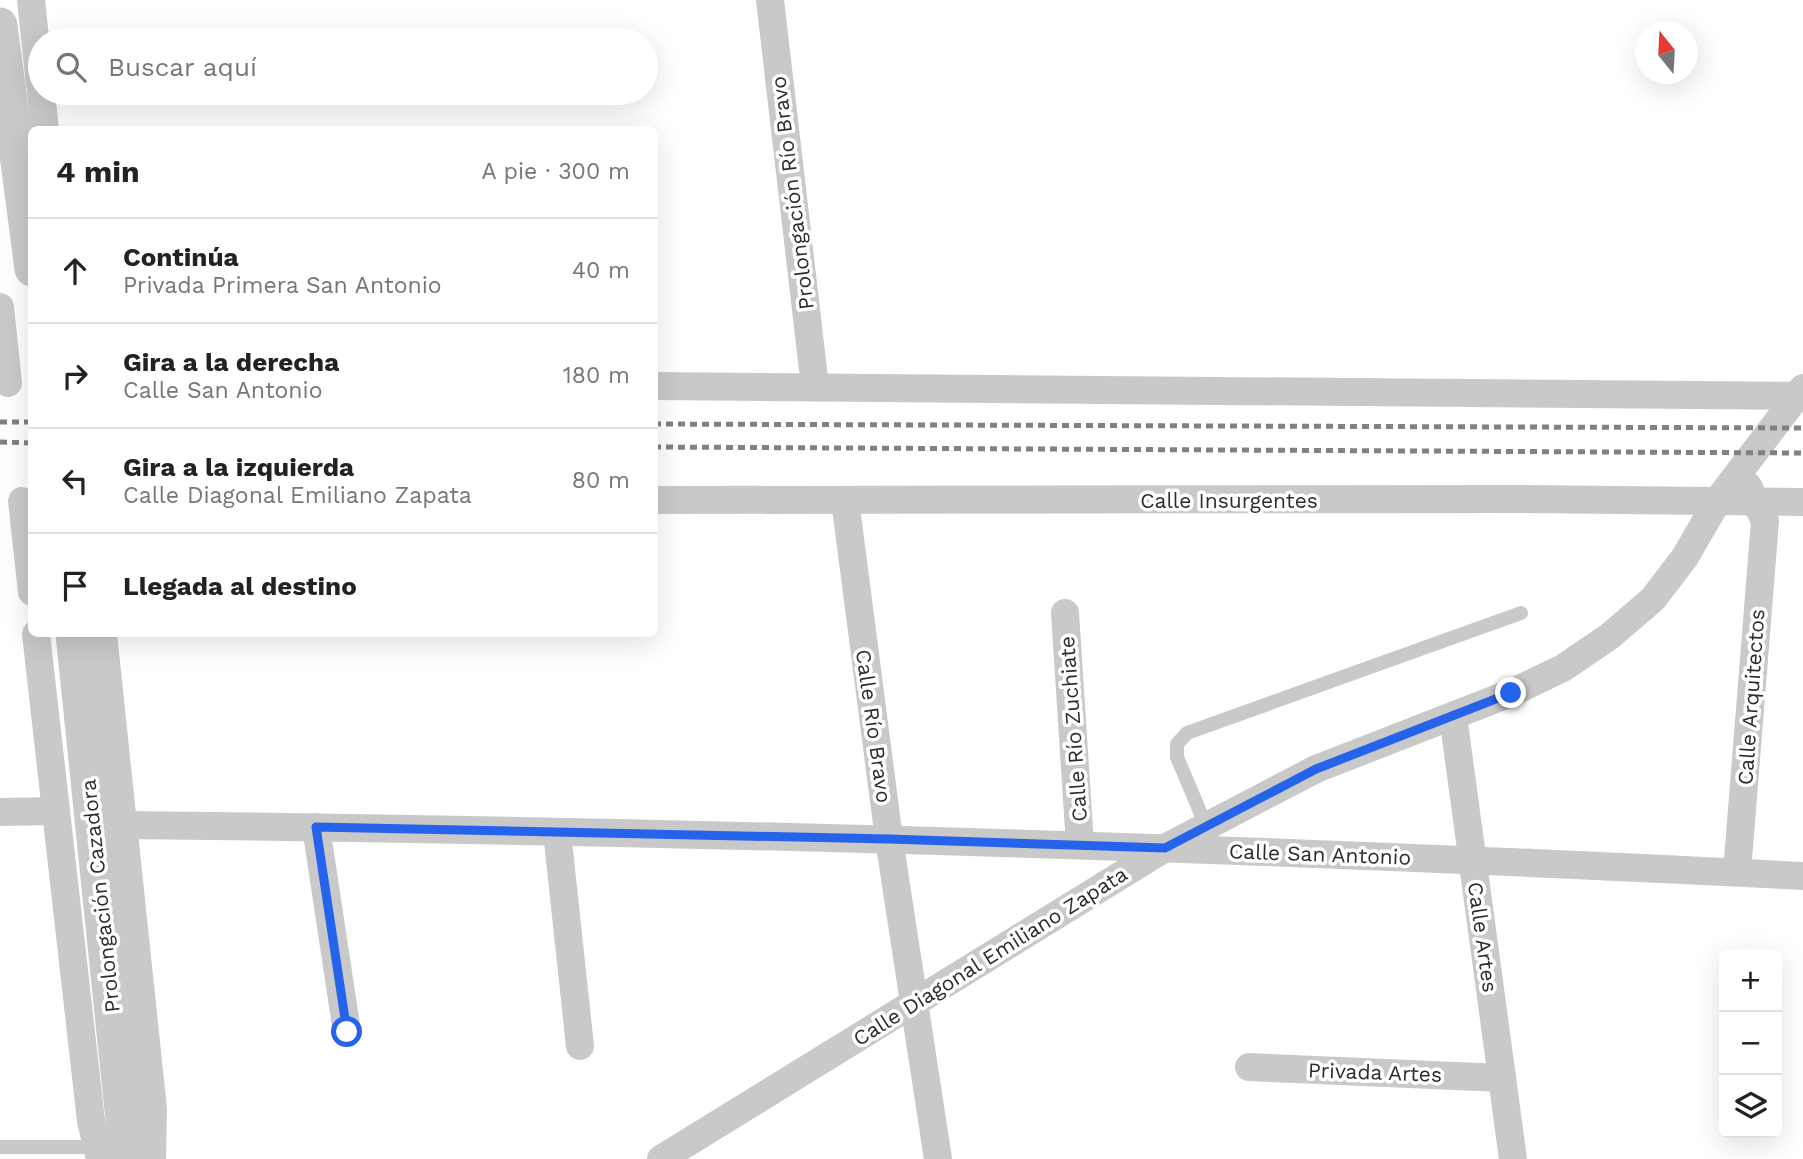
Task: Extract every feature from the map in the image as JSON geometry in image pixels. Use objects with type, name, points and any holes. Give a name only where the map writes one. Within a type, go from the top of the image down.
[{"type":"street","points":[[31,0],[34,28]]},
{"type":"street","name":"Prolongación Río Bravo","points":[[770,0],[815,387]]},
{"type":"street","points":[[0,25],[28,238]]},
{"type":"street","points":[[42,105],[45,126]]},
{"type":"street","points":[[0,307],[13,383]]},
{"type":"street","points":[[658,386],[1801,393]]},
{"type":"street","name":"Calle Diagonal Emiliano Zapata","points":[[662,1159],[1165,848],[1316,769],[1511,693],[1552,673],[1610,636],[1653,598],[1685,557],[1718,500],[1801,393]]},
{"type":"street","points":[[1741,471],[1760,511]]},
{"type":"street","points":[[18,500],[28,566]]},
{"type":"street","name":"Calle Insurgentes","points":[[658,500],[1718,500],[1760,511],[1803,502]]},
{"type":"street","name":"Calle Río Bravo","points":[[845,500],[889,839],[938,1159]]},
{"type":"street","name":"Calle Arquitectos","points":[[1737,872],[1760,511]]},
{"type":"street","name":"Calle Río Zuchiate","points":[[1065,613],[1080,845]]},
{"type":"street","points":[[36,637],[91,1121],[108,1155]]},
{"type":"street","name":"Prolongación Cazadora","points":[[73,637],[108,1155]]},
{"type":"street","points":[[103,637],[153,1110],[152,1159]]},
{"type":"street","name":"Calle Artes","points":[[1453,716],[1513,1159]]},
{"type":"street","points":[[0,812],[56,811]]},
{"type":"street","name":"Calle San Antonio","points":[[123,825],[889,839],[1472,860],[1803,876]]},
{"type":"street","points":[[316,827],[347,1032]]},
{"type":"street","points":[[556,832],[580,1046]]},
{"type":"street","name":"Privada Artes","points":[[1249,1067],[1502,1078]]},
{"type":"lane","points":[[1206,826],[1177,757],[1177,744],[1186,733],[1521,612]]},
{"type":"lane","points":[[0,1147],[108,1155]]},
{"type":"railway","points":[[0,422],[28,422]]},
{"type":"railway","points":[[658,424],[1803,428]]},
{"type":"railway","points":[[0,442],[28,443]]},
{"type":"railway","points":[[658,447],[1803,453]]},
{"type":"route","points":[[347,1032],[316,827],[889,839],[1165,848],[1316,769],[1511,693]]}]
